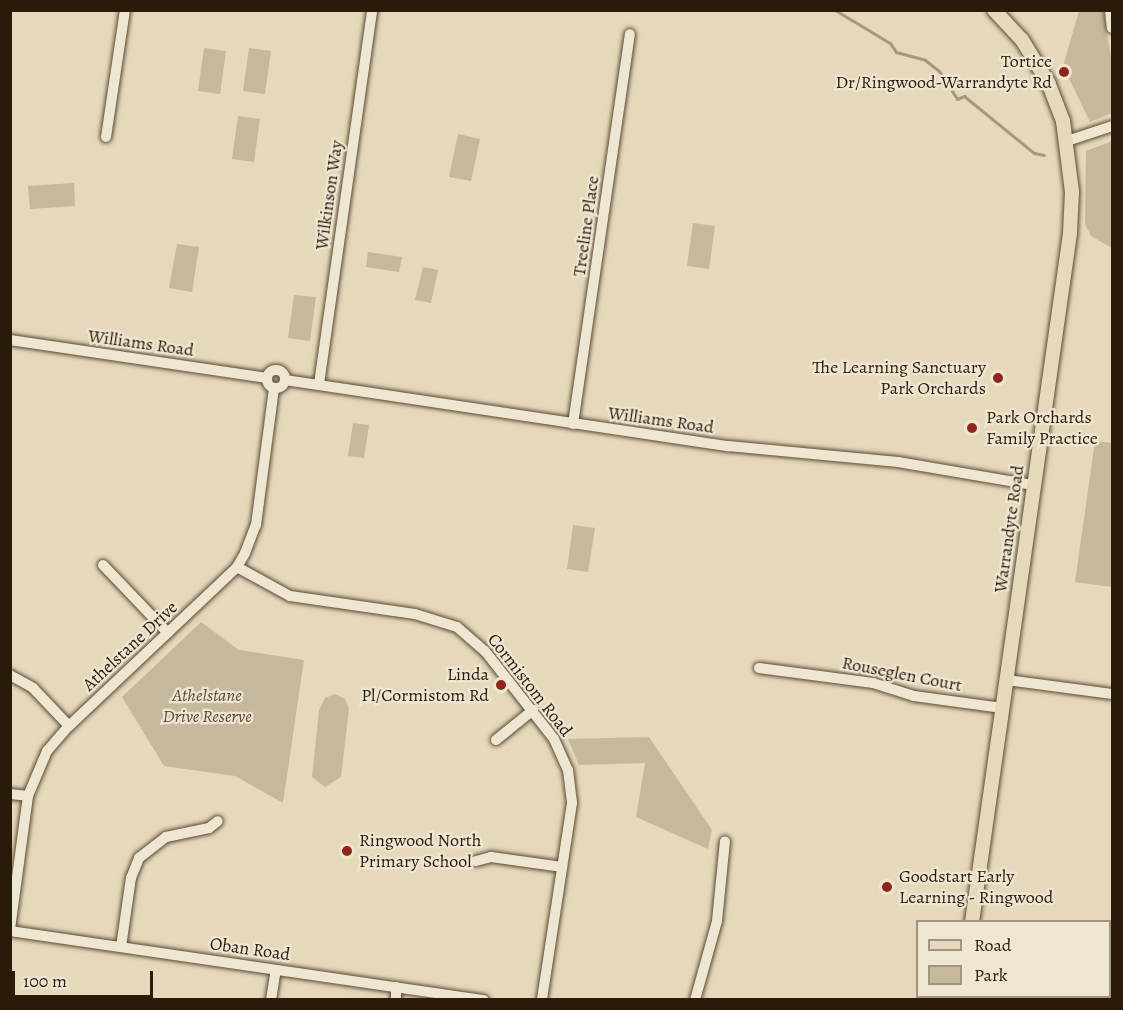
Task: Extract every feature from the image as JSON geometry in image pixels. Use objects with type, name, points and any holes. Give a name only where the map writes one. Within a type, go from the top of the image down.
[{"type":"main road","name":"Warrandyte Road","points":[[972,920],[1007,680],[1032,485],[1070,233],[1067,141],[1055,99],[1036,60],[994,10]]},
{"type":"street","points":[[106,137],[125,10]]},
{"type":"street","name":"Wilkinson Way","points":[[319,384],[372,10]]},
{"type":"street","points":[[1110,10],[1113,28]]},
{"type":"street","name":"Treeline Place","points":[[573,424],[630,33]]},
{"type":"street","points":[[1067,141],[1113,126]]},
{"type":"street","name":"Williams Road","points":[[10,340],[267,378],[275,370],[283,374],[285,380],[573,424],[728,446],[898,462],[1032,485]]},
{"type":"street","points":[[267,378],[274,388],[285,380]]},
{"type":"street","name":"Athelstane Drive","points":[[10,930],[28,796],[47,751],[69,726],[237,567],[255,525],[274,388]]},
{"type":"street","points":[[103,565],[168,633]]},
{"type":"street","name":"Cormistom Road","points":[[237,567],[290,596],[415,614],[457,627],[485,651],[554,739],[568,770],[572,803],[542,999]]},
{"type":"street","name":"Rouseglen Court","points":[[759,668],[873,682],[914,696],[1002,708]]},
{"type":"street","points":[[10,675],[33,688],[69,726]]},
{"type":"street","points":[[1007,680],[1113,694]]},
{"type":"street","points":[[496,740],[532,710]]},
{"type":"street","points":[[10,794],[28,796]]},
{"type":"street","points":[[121,947],[131,878],[139,858],[166,837],[209,828],[218,821]]},
{"type":"street","points":[[695,999],[717,921],[725,841]]},
{"type":"street","points":[[476,861],[491,857],[562,867]]},
{"type":"street","name":"Oban Road","points":[[10,930],[484,999]]},
{"type":"street","points":[[271,999],[276,970]]},
{"type":"street","points":[[396,987],[396,999]]},
{"type":"green space","points":[[1079,11],[1103,11],[1112,62],[1112,113],[1090,122],[1063,66]]},
{"type":"green space","points":[[204,48],[226,51],[220,94],[198,91]]},
{"type":"green space","points":[[249,48],[271,51],[265,94],[243,91]]},
{"type":"green space","points":[[238,116],[260,119],[254,162],[232,159]]},
{"type":"green space","points":[[458,134],[480,139],[471,181],[449,177]]},
{"type":"green space","points":[[1112,141],[1112,248],[1091,236],[1085,224],[1086,151]]},
{"type":"green space","points":[[74,183],[75,206],[30,209],[28,186]]},
{"type":"green space","points":[[693,223],[715,226],[709,269],[687,266]]},
{"type":"green space","points":[[177,244],[199,247],[192,292],[169,288]]},
{"type":"green space","points":[[368,252],[402,257],[399,272],[366,267]]},
{"type":"green space","points":[[423,267],[438,270],[431,303],[415,300]]},
{"type":"green space","points":[[294,295],[316,297],[310,341],[288,338]]},
{"type":"green space","points":[[353,423],[369,425],[364,458],[348,456]]},
{"type":"green space","points":[[1095,441],[1112,443],[1112,587],[1075,582]]},
{"type":"green space","points":[[573,525],[595,528],[588,572],[567,569]]},
{"type":"green space","name":"Athelstane Drive Reserve","points":[[201,622],[239,650],[304,660],[283,803],[235,776],[164,766],[122,697]]},
{"type":"green space","points":[[335,694],[345,699],[349,709],[341,777],[325,787],[312,777],[319,710],[325,698]]},
{"type":"green space","points":[[649,737],[712,830],[708,849],[636,817],[645,763],[579,765],[568,739]]},
{"type":"waterway","points":[[835,10],[890,43],[896,52],[925,60],[939,71],[957,99],[964,96],[1034,153],[1044,155]]},
{"type":"place","name":"Tortice Dr/Ringwood-Warrandyte Rd","points":[[1064,72]]},
{"type":"place","name":"The Learning Sanctuary Park Orchards","points":[[998,378]]},
{"type":"place","name":"Park Orchards Family Practice","points":[[972,428]]},
{"type":"place","name":"Linda Pl/Cormistom Rd","points":[[501,685]]},
{"type":"place","name":"Ringwood North Primary School","points":[[347,851]]},
{"type":"place","name":"Goodstart Early Learning - Ringwood","points":[[887,887]]}]
